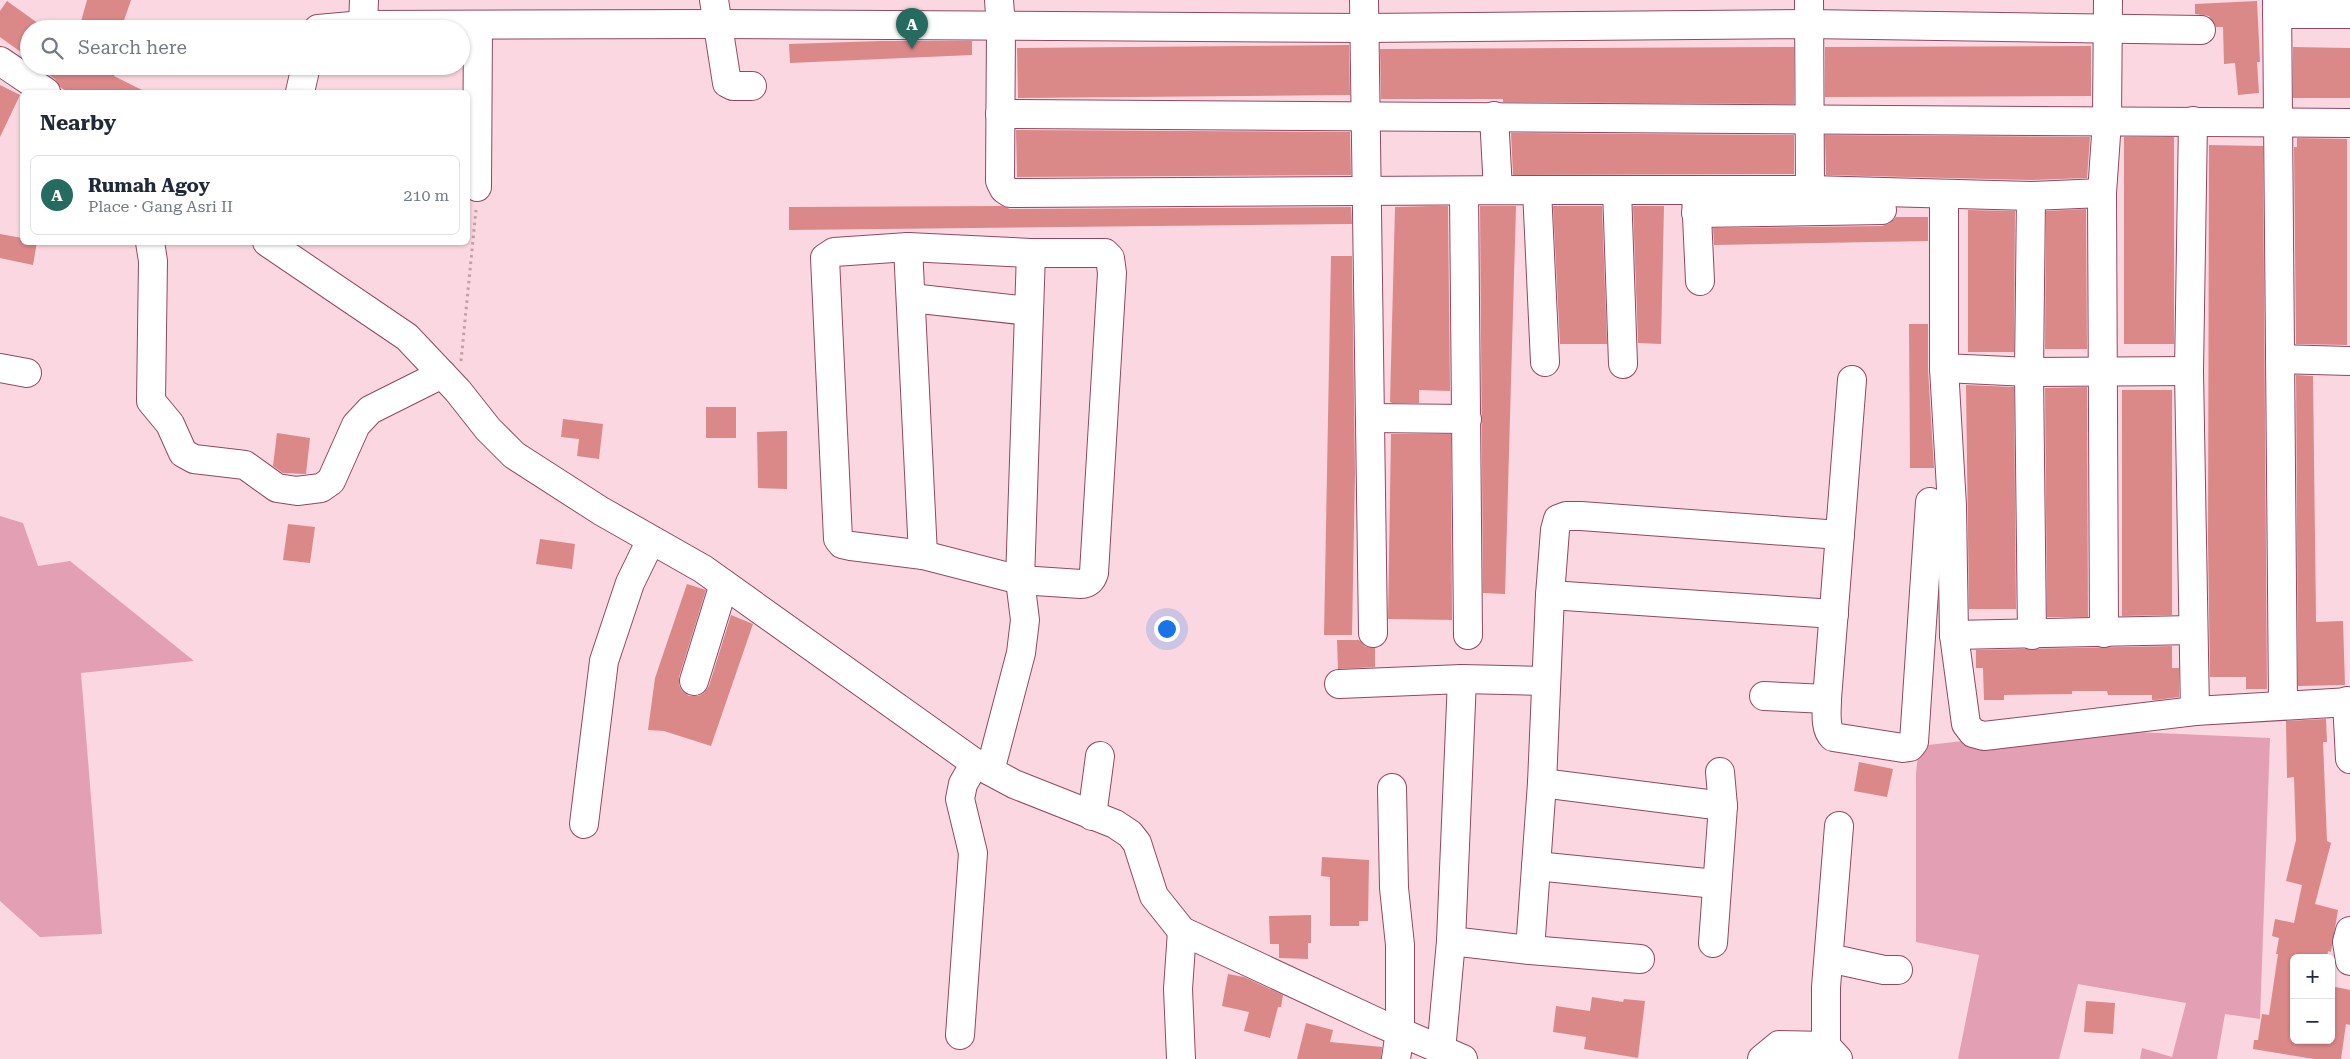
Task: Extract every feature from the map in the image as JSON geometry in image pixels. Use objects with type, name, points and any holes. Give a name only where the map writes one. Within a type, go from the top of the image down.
[{"type":"street","points":[[998,0],[1001,27],[1000,181],[1004,189],[1010,194],[1088,191],[1464,192],[1498,190],[1617,190],[1696,202],[1944,202],[2102,193]]},
{"type":"street","points":[[1364,0],[1365,192],[1373,633]]},
{"type":"street","points":[[2104,633],[2101,371],[2102,193],[2107,121],[2108,0]]},
{"type":"street","points":[[2283,706],[2277,7],[2350,14]]},
{"type":"street","points":[[715,12],[727,83],[732,86],[752,86]]},
{"type":"street","points":[[470,24],[715,12],[1001,27],[1365,28],[1809,12],[2108,30],[2201,30]]},
{"type":"street","points":[[1809,12],[1810,190]]},
{"type":"street","points":[[344,20],[364,13],[430,20]]},
{"type":"street","points":[[477,187],[478,25]]},
{"type":"street","points":[[0,61],[20,74]]},
{"type":"street","points":[[21,75],[43,90]]},
{"type":"street","points":[[300,90],[304,75]]},
{"type":"street","points":[[1000,114],[1494,116],[1810,120],[2279,121],[2350,123]]},
{"type":"street","points":[[1494,116],[1498,190]]},
{"type":"street","points":[[2193,121],[2189,371],[2195,712]]},
{"type":"street","points":[[1537,190],[1545,362]]},
{"type":"street","points":[[1617,190],[1623,364]]},
{"type":"street","points":[[1696,202],[1810,190],[1944,202]]},
{"type":"street","points":[[1464,192],[1468,635]]},
{"type":"street","points":[[2031,196],[2029,372],[2032,635]]},
{"type":"street","points":[[1696,202],[1700,281]]},
{"type":"street","points":[[1944,202],[1944,368],[1952,506],[1954,635],[1966,724],[1973,733],[1984,736],[2195,712],[2348,701],[2350,759]]},
{"type":"street","points":[[151,245],[154,261],[151,401],[170,424],[183,453],[194,459],[245,465],[277,488],[297,491],[321,488],[331,481],[356,425],[370,410],[450,383]]},
{"type":"street","points":[[271,245],[407,337],[450,383],[488,429],[514,455],[551,480],[703,569],[982,767],[1022,788],[1114,824],[1134,838],[1154,896],[1182,931],[1452,1055],[1452,941],[1462,679]]},
{"type":"street","points":[[908,246],[923,555]]},
{"type":"street","points":[[908,246],[1031,253],[1105,253],[1110,258],[1112,274],[1093,577],[1087,583],[1020,580],[923,555],[842,544],[837,533],[825,259],[834,252],[908,246]]},
{"type":"street","points":[[960,1035],[973,853],[960,798],[964,784],[982,767],[1022,654],[1025,620],[1020,580],[1031,253]]},
{"type":"street","points":[[911,298],[1029,311]]},
{"type":"street","points":[[2281,358],[2350,361]]},
{"type":"street","points":[[0,368],[27,373]]},
{"type":"street","points":[[1944,368],[2029,372],[2189,371]]},
{"type":"street","points":[[1852,380],[1827,699],[1827,725],[1830,735],[1833,737],[1903,748],[1910,747],[1914,742],[1930,502]]},
{"type":"street","points":[[1370,418],[1467,419]]},
{"type":"street","points":[[1530,950],[1542,783],[1550,594],[1555,530],[1558,519],[1566,516],[1840,536]]},
{"type":"street","points":[[584,824],[604,661],[630,583],[651,540]]},
{"type":"street","points":[[694,681],[724,584]]},
{"type":"street","points":[[1550,594],[1834,614]]},
{"type":"street","points":[[1954,635],[2032,635],[2193,630]]},
{"type":"street","points":[[1339,684],[1462,679],[1545,682]]},
{"type":"street","points":[[1764,696],[1827,699]]},
{"type":"street","points":[[1092,816],[1100,756]]},
{"type":"street","points":[[1713,943],[1723,806],[1720,772]]},
{"type":"street","points":[[1542,783],[1723,806]]},
{"type":"street","points":[[1392,788],[1394,888],[1400,945],[1400,1031],[1396,1059]]},
{"type":"street","points":[[1762,1059],[1779,1045],[1832,1052],[1826,987],[1839,826]]},
{"type":"street","points":[[1536,866],[1716,884]]},
{"type":"street","points":[[1181,1059],[1178,988],[1182,931]]},
{"type":"street","points":[[2350,931],[2347,942],[2350,962]]},
{"type":"street","points":[[1452,941],[1530,950],[1640,959]]},
{"type":"street","points":[[1829,958],[1884,970],[1898,970]]},
{"type":"path","points":[[450,383],[472,257],[477,187]]},
{"type":"shaded area","points":[[0,516],[23,523],[38,566],[70,561],[194,661],[81,673],[102,934],[40,937],[0,901]]},
{"type":"shaded area","points":[[2068,729],[2270,738],[2260,1019],[2225,1014],[2217,1059],[2140,1059],[2142,1048],[2172,1057],[2186,1003],[2078,984],[2059,1059],[1958,1059],[1979,955],[1916,942],[1916,773],[1919,746]]},
{"type":"building","points":[[87,0],[131,0],[124,20],[81,20]]},
{"type":"building","points":[[7,1],[33,20],[20,20],[20,51],[0,37],[0,11]]},
{"type":"building","points":[[2257,1],[2260,62],[2257,62],[2259,93],[2238,95],[2235,63],[2224,64],[2223,27],[2216,27],[2209,16],[2195,14],[2195,4]]},
{"type":"building","points":[[972,41],[972,55],[790,63],[789,44]]},
{"type":"building","points":[[1349,45],[1350,95],[1018,98],[1017,48]]},
{"type":"building","points":[[2091,46],[2091,96],[1825,97],[1825,47]]},
{"type":"building","points":[[1794,47],[1794,104],[1503,102],[1503,99],[1381,99],[1380,49]]},
{"type":"building","points":[[2293,47],[2350,48],[2350,98],[2293,98]]},
{"type":"building","points":[[49,75],[114,75],[142,90],[65,90],[61,88],[55,79]]},
{"type":"building","points":[[0,85],[20,95],[0,137]]},
{"type":"building","points":[[1016,130],[1350,132],[1351,175],[1017,177]]},
{"type":"building","points":[[1511,133],[1794,135],[1794,174],[1513,175]]},
{"type":"building","points":[[1825,135],[2090,137],[2087,178],[2031,180],[1826,175]]},
{"type":"building","points":[[2124,137],[2174,137],[2174,344],[2124,344]]},
{"type":"building","points":[[2297,138],[2347,139],[2347,345],[2296,344],[2294,147],[2297,147]]},
{"type":"building","points":[[2209,145],[2263,146],[2267,689],[2246,689],[2246,677],[2210,677],[2208,542]]},
{"type":"building","points":[[1002,206],[1010,209],[1351,207],[1352,224],[789,230],[789,207]]},
{"type":"building","points":[[1448,206],[1450,391],[1419,390],[1419,403],[1392,403],[1390,402],[1395,207]]},
{"type":"building","points":[[1480,206],[1516,206],[1505,594],[1483,593]]},
{"type":"building","points":[[1553,206],[1602,206],[1607,344],[1560,344]]},
{"type":"building","points":[[1633,206],[1664,206],[1661,344],[1638,343]]},
{"type":"building","points":[[2086,209],[2087,349],[2045,349],[2046,211]]},
{"type":"building","points":[[1968,210],[2015,211],[2014,352],[1968,352]]},
{"type":"building","points":[[1896,217],[1928,217],[1928,241],[1714,245],[1713,228],[1882,226],[1890,223]]},
{"type":"building","points":[[0,234],[20,238],[20,245],[36,245],[33,265],[0,258]]},
{"type":"building","points":[[1331,256],[1352,256],[1355,473],[1352,635],[1324,635]]},
{"type":"building","points":[[1909,324],[1928,324],[1928,369],[1934,468],[1910,468]]},
{"type":"building","points":[[2296,375],[2313,376],[2316,622],[2343,621],[2345,685],[2298,686]]},
{"type":"building","points":[[1966,385],[2014,387],[2016,609],[1969,609]]},
{"type":"building","points":[[2087,387],[2088,617],[2047,617],[2045,388]]},
{"type":"building","points":[[2122,390],[2172,390],[2172,615],[2122,616]]},
{"type":"building","points":[[706,407],[736,407],[736,438],[706,438]]},
{"type":"building","points":[[563,419],[603,424],[599,459],[577,456],[579,439],[561,437]]},
{"type":"building","points":[[787,431],[787,489],[758,488],[757,432]]},
{"type":"building","points":[[277,433],[310,438],[306,474],[283,473],[273,466]]},
{"type":"building","points":[[1391,434],[1451,434],[1452,620],[1388,619]]},
{"type":"building","points":[[288,524],[315,527],[310,563],[283,560]]},
{"type":"building","points":[[540,539],[575,544],[572,569],[536,564]]},
{"type":"building","points":[[687,584],[706,590],[679,677],[679,685],[682,691],[689,696],[698,696],[704,693],[709,686],[731,615],[753,624],[711,746],[664,731],[648,730],[655,678]]},
{"type":"building","points":[[1337,640],[1359,640],[1366,647],[1375,648],[1375,667],[1338,669]]},
{"type":"building","points":[[2172,646],[2172,668],[2179,668],[2179,697],[2156,700],[2152,700],[2152,695],[2108,695],[2107,691],[2072,691],[2072,694],[2004,695],[2004,700],[1984,700],[1983,668],[1976,668],[1976,650]]},
{"type":"building","points":[[2326,719],[2327,742],[2323,742],[2327,841],[2331,843],[2315,904],[2338,910],[2331,952],[2328,951],[2328,954],[2290,954],[2290,1044],[2335,1044],[2335,987],[2350,990],[2350,1025],[2346,1024],[2341,1059],[2314,1059],[2253,1049],[2254,1040],[2258,1040],[2262,1014],[2269,1015],[2279,938],[2272,936],[2275,919],[2294,923],[2302,885],[2286,881],[2296,840],[2294,777],[2287,778],[2286,721]]},
{"type":"building","points":[[1859,762],[1893,769],[1887,797],[1854,791]]},
{"type":"building","points":[[1322,857],[1369,860],[1368,921],[1359,921],[1359,926],[1330,926],[1330,877],[1321,876]]},
{"type":"building","points":[[1311,915],[1311,943],[1308,943],[1308,959],[1279,958],[1279,944],[1270,944],[1269,916]]},
{"type":"building","points":[[1228,974],[1244,977],[1283,995],[1281,1007],[1278,1007],[1270,1038],[1244,1031],[1249,1012],[1222,1006]]},
{"type":"building","points":[[1592,997],[1623,1002],[1624,999],[1645,1001],[1638,1058],[1584,1049],[1586,1037],[1553,1032],[1556,1006],[1590,1011]]},
{"type":"building","points":[[2086,1001],[2115,1003],[2113,1034],[2084,1032]]},
{"type":"building","points":[[1306,1023],[1333,1030],[1330,1042],[1382,1047],[1381,1059],[1297,1059]]},
{"type":"place","name":"Rumah Agoy","points":[[912,49]]}]
